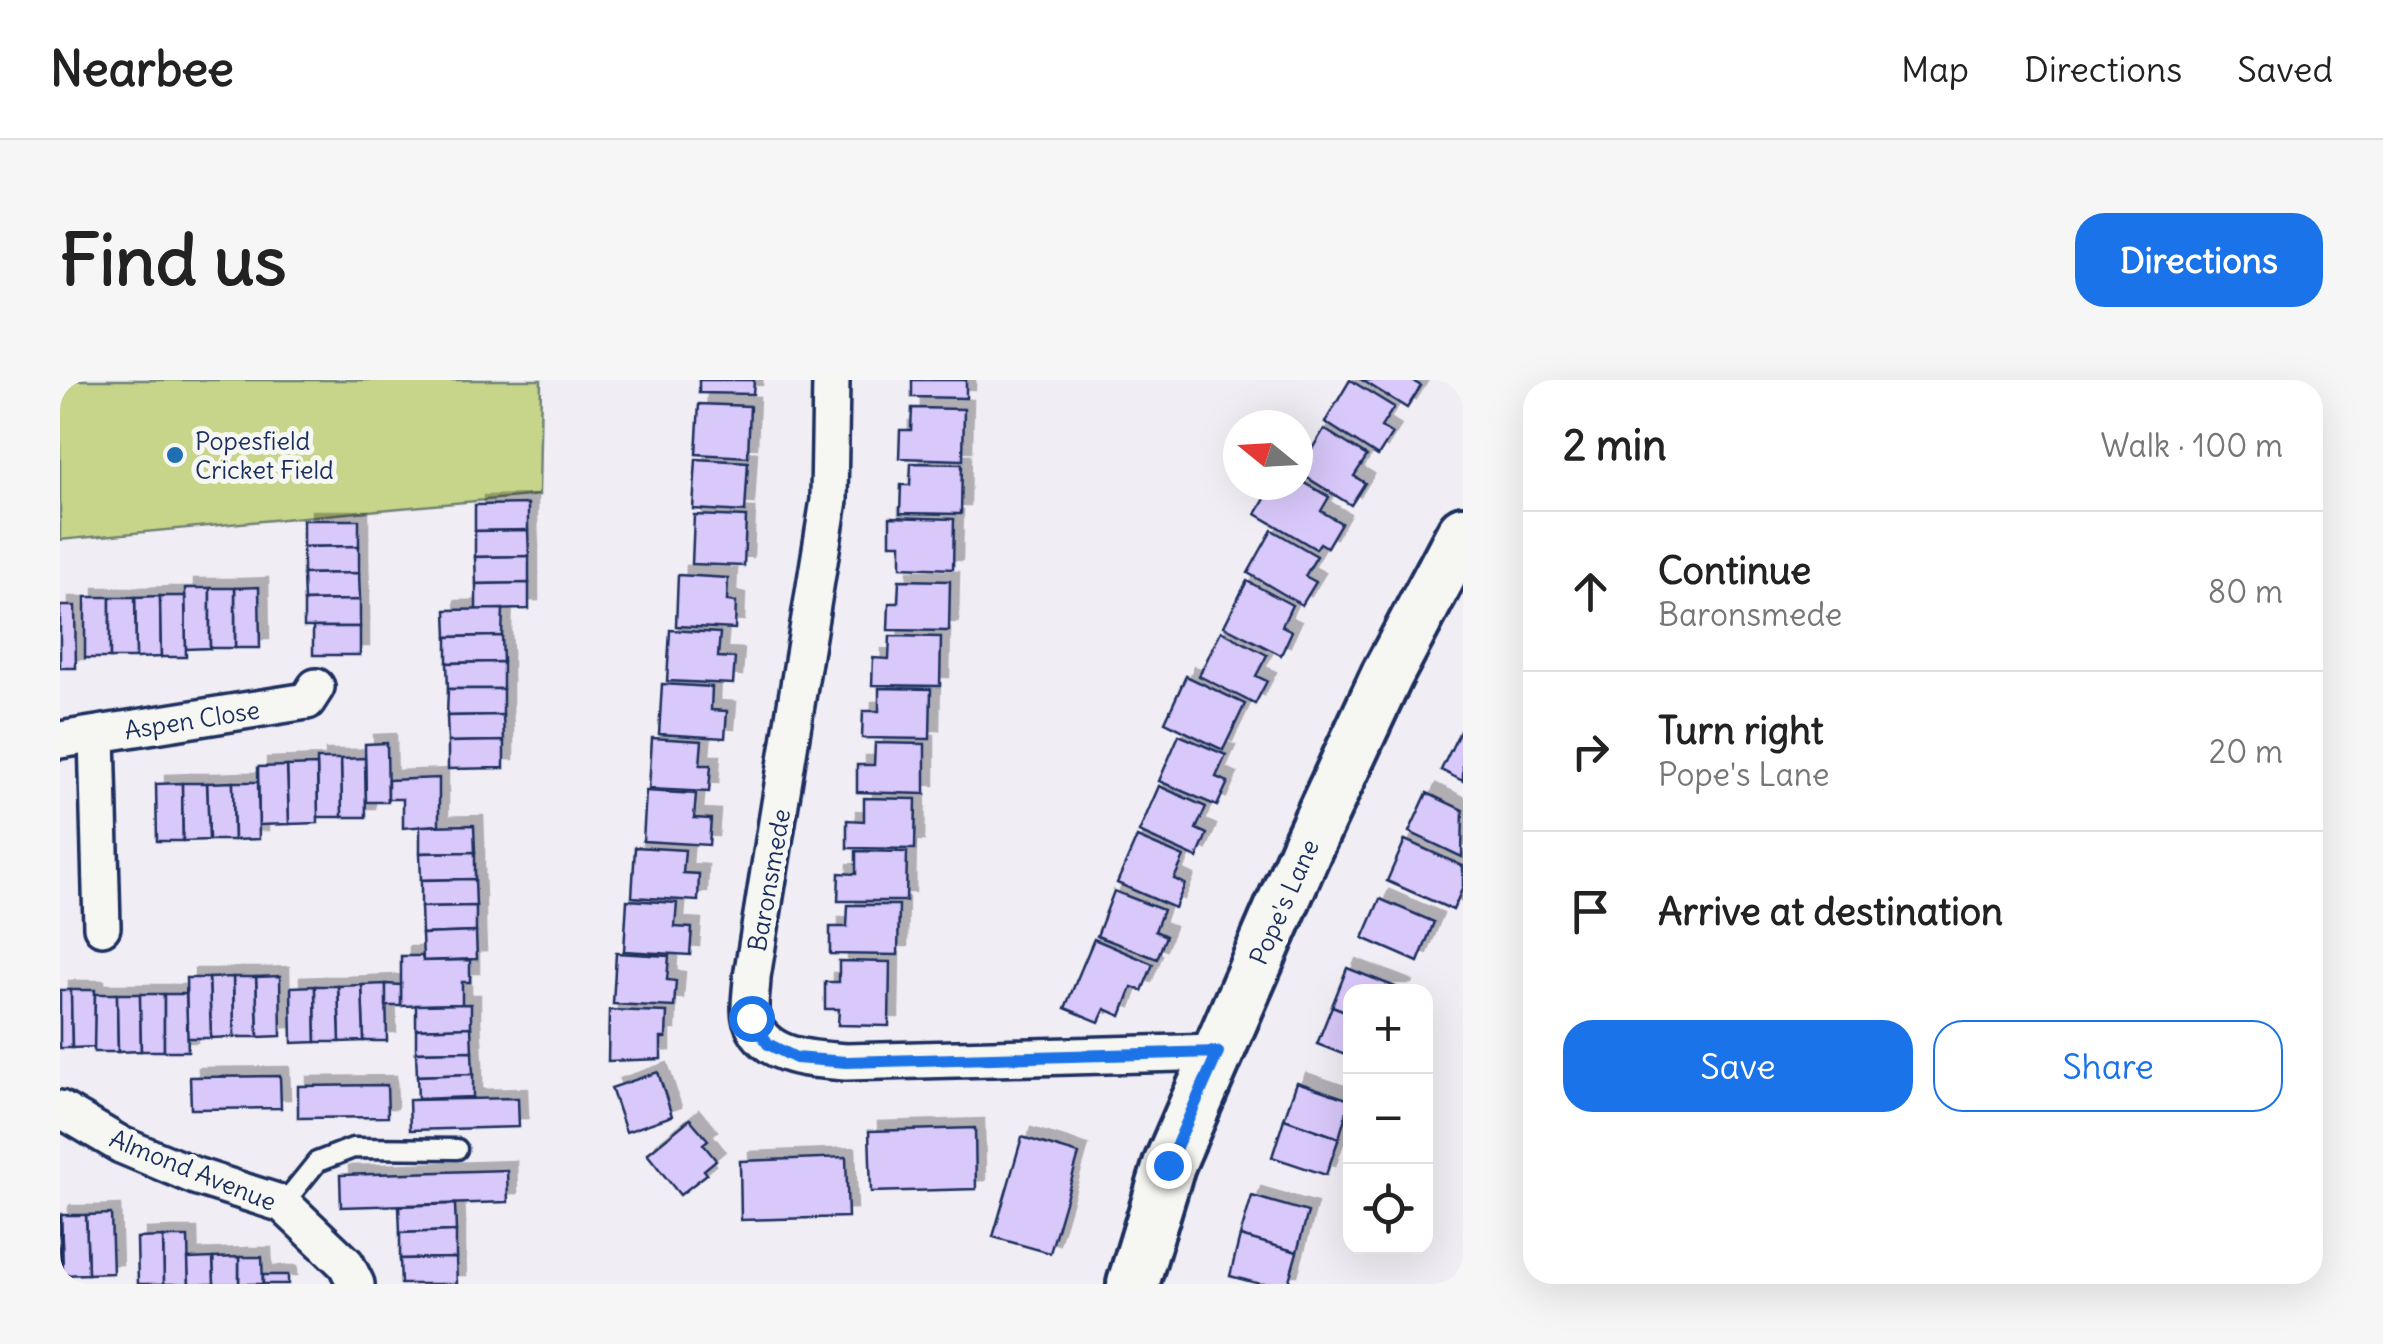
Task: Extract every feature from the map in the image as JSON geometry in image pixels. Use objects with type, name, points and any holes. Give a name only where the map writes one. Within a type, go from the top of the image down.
[{"type":"main road","name":"Pope's Lane","points":[[1133,1284],[1168,1165],[1387,675],[1463,532]]},
{"type":"street","name":"Baronsmede","points":[[831,380],[828,500],[752,977],[751,1018],[768,1044],[796,1058],[846,1062],[1218,1052]]},
{"type":"street","name":"Aspen Close","points":[[60,740],[307,701],[316,687]]},
{"type":"street","points":[[97,735],[102,927]]},
{"type":"street","name":"Almond Avenue","points":[[60,1110],[136,1151],[195,1176],[283,1204],[346,1264],[356,1284]]},
{"type":"lane","points":[[283,1204],[317,1162],[353,1148],[457,1149]]},
{"type":"green space","points":[[60,380],[541,380],[539,495],[60,540]]},
{"type":"building","points":[[699,380],[754,380],[753,394],[699,393]]},
{"type":"building","points":[[912,380],[966,380],[966,398],[912,397]]},
{"type":"building","points":[[1350,380],[1394,407],[1381,427],[1392,434],[1378,456],[1325,422]]},
{"type":"building","points":[[1362,380],[1411,380],[1421,386],[1407,408]]},
{"type":"building","points":[[699,404],[750,406],[748,457],[696,454]]},
{"type":"building","points":[[912,408],[964,409],[963,460],[899,458],[900,430],[911,430]]},
{"type":"building","points":[[1324,429],[1367,456],[1354,476],[1365,483],[1351,505],[1313,481],[1313,447]]},
{"type":"building","points":[[696,459],[748,462],[745,512],[693,509]]},
{"type":"building","points":[[911,463],[962,464],[961,514],[900,513],[901,485],[910,485]]},
{"type":"building","points":[[1313,488],[1329,497],[1321,511],[1341,523],[1327,547],[1320,543],[1316,549],[1256,514],[1264,500],[1313,500]]},
{"type":"building","points":[[528,504],[528,530],[475,531],[475,505]]},
{"type":"building","points":[[694,515],[746,517],[744,566],[692,564]]},
{"type":"building","points":[[890,517],[954,519],[953,569],[901,567],[901,544],[890,544]]},
{"type":"building","points":[[303,520],[359,520],[359,546],[303,547]]},
{"type":"building","points":[[528,530],[529,556],[475,557],[475,531]]},
{"type":"building","points":[[1272,530],[1317,556],[1305,576],[1316,582],[1302,605],[1248,573]]},
{"type":"building","points":[[359,546],[359,573],[303,574],[303,547]]},
{"type":"building","points":[[529,556],[529,583],[476,584],[475,557]]},
{"type":"building","points":[[359,573],[360,600],[304,601],[303,574]]},
{"type":"building","points":[[678,575],[728,578],[727,601],[736,602],[735,629],[676,626]]},
{"type":"building","points":[[899,580],[950,581],[949,631],[888,630],[889,603],[898,603]]},
{"type":"building","points":[[1247,581],[1292,605],[1282,626],[1292,631],[1281,655],[1224,626]]},
{"type":"building","points":[[529,583],[529,609],[476,610],[476,584]]},
{"type":"building","points":[[259,587],[260,648],[235,648],[235,588]]},
{"type":"building","points":[[185,588],[210,588],[210,648],[186,649]]},
{"type":"building","points":[[210,588],[235,588],[235,648],[210,648]]},
{"type":"building","points":[[160,596],[161,657],[136,658],[135,597]]},
{"type":"building","points":[[160,596],[185,596],[186,657],[161,657]]},
{"type":"building","points":[[85,597],[110,597],[110,658],[85,658]]},
{"type":"building","points":[[110,597],[135,597],[136,658],[110,658]]},
{"type":"building","points":[[360,600],[360,627],[304,627],[304,601]]},
{"type":"building","points":[[60,606],[75,606],[76,668],[60,668]]},
{"type":"building","points":[[503,609],[502,636],[447,637],[446,610]]},
{"type":"building","points":[[313,627],[360,627],[360,655],[313,655]]},
{"type":"building","points":[[670,630],[720,633],[718,657],[735,658],[733,684],[667,681]]},
{"type":"building","points":[[1221,631],[1267,655],[1256,676],[1267,681],[1255,704],[1199,676]]},
{"type":"building","points":[[502,636],[503,662],[447,663],[447,637]]},
{"type":"building","points":[[890,636],[941,637],[940,686],[872,685],[873,658],[889,659]]},
{"type":"building","points":[[503,662],[503,689],[448,689],[447,663]]},
{"type":"building","points":[[1186,676],[1245,704],[1223,750],[1165,722]]},
{"type":"building","points":[[662,684],[712,687],[711,710],[727,711],[725,738],[659,734]]},
{"type":"building","points":[[879,688],[931,689],[930,739],[862,738],[863,711],[879,711]]},
{"type":"building","points":[[448,689],[503,689],[503,715],[447,716]]},
{"type":"building","points":[[503,715],[504,741],[448,742],[447,716]]},
{"type":"building","points":[[1460,731],[1463,733],[1463,781],[1441,770]]},
{"type":"building","points":[[1179,735],[1226,755],[1216,777],[1228,782],[1217,806],[1159,781]]},
{"type":"building","points":[[652,738],[702,741],[700,765],[711,765],[709,792],[649,789]]},
{"type":"building","points":[[504,741],[504,768],[448,769],[448,742]]},
{"type":"building","points":[[387,743],[388,802],[366,802],[365,744]]},
{"type":"building","points":[[875,743],[925,744],[925,794],[857,792],[857,765],[874,765]]},
{"type":"building","points":[[365,758],[366,817],[342,817],[341,759]]},
{"type":"building","points":[[317,759],[341,759],[342,817],[318,817]]},
{"type":"building","points":[[317,765],[318,823],[289,824],[287,766]]},
{"type":"building","points":[[287,766],[289,824],[259,825],[258,767]]},
{"type":"building","points":[[439,778],[439,825],[403,828],[403,799],[388,799],[388,780]]},
{"type":"building","points":[[233,782],[234,840],[209,840],[207,783]]},
{"type":"building","points":[[233,782],[258,782],[259,839],[234,840]]},
{"type":"building","points":[[182,783],[183,841],[157,841],[156,784]]},
{"type":"building","points":[[182,783],[207,783],[209,840],[183,841]]},
{"type":"building","points":[[1159,786],[1206,807],[1196,829],[1207,834],[1197,858],[1139,832]]},
{"type":"building","points":[[646,791],[696,794],[694,818],[711,819],[709,845],[643,841]]},
{"type":"building","points":[[1427,793],[1463,810],[1462,857],[1409,832]]},
{"type":"building","points":[[864,798],[916,799],[915,849],[847,848],[847,820],[864,821]]},
{"type":"building","points":[[474,825],[475,852],[420,853],[420,826]]},
{"type":"building","points":[[1137,837],[1184,857],[1174,879],[1185,884],[1175,908],[1117,883]]},
{"type":"building","points":[[1405,840],[1463,866],[1463,887],[1453,910],[1387,881]]},
{"type":"building","points":[[635,847],[685,850],[683,873],[699,874],[698,901],[632,897]]},
{"type":"building","points":[[856,851],[907,852],[906,901],[838,901],[839,873],[856,874]]},
{"type":"building","points":[[475,852],[475,879],[421,880],[420,853]]},
{"type":"building","points":[[475,879],[476,906],[421,907],[421,880]]},
{"type":"building","points":[[1114,891],[1163,910],[1155,931],[1166,936],[1157,959],[1097,936]]},
{"type":"building","points":[[1380,899],[1434,922],[1418,962],[1363,938]]},
{"type":"building","points":[[627,900],[677,903],[675,927],[692,928],[690,955],[624,951]]},
{"type":"building","points":[[848,905],[899,905],[898,955],[830,954],[830,927],[847,927]]},
{"type":"building","points":[[476,906],[476,932],[422,934],[421,907]]},
{"type":"building","points":[[476,932],[477,959],[423,961],[422,934]]},
{"type":"building","points":[[1094,939],[1153,964],[1142,991],[1132,987],[1121,1016],[1105,1009],[1099,1022],[1065,1008]]},
{"type":"building","points":[[616,953],[669,956],[667,980],[676,981],[674,1007],[613,1004]]},
{"type":"building","points":[[401,956],[422,956],[423,961],[470,960],[470,982],[462,982],[462,1004],[401,1006]]},
{"type":"building","points":[[839,961],[890,962],[889,1026],[838,1025],[839,1009],[825,1009],[825,982],[839,982]]},
{"type":"building","points":[[1347,968],[1388,984],[1343,984],[1343,1010],[1332,1006]]},
{"type":"building","points":[[280,976],[281,1036],[258,1037],[256,977]]},
{"type":"building","points":[[233,977],[256,977],[258,1037],[234,1037]]},
{"type":"building","points":[[233,977],[234,1037],[211,1038],[209,978]]},
{"type":"building","points":[[186,978],[209,978],[211,1038],[187,1038]]},
{"type":"building","points":[[386,984],[387,1041],[364,1041],[362,985]]},
{"type":"building","points":[[386,984],[401,985],[401,1006],[386,1006]]},
{"type":"building","points":[[362,985],[364,1041],[340,1042],[338,986]]},
{"type":"building","points":[[315,986],[316,1042],[292,1043],[291,987]]},
{"type":"building","points":[[315,986],[338,986],[340,1042],[316,1042]]},
{"type":"building","points":[[60,990],[71,990],[72,1048],[60,1048]]},
{"type":"building","points":[[71,990],[95,990],[95,1047],[72,1048]]},
{"type":"building","points":[[95,994],[117,994],[118,1052],[94,1052]]},
{"type":"building","points":[[117,994],[140,994],[141,1051],[118,1052]]},
{"type":"building","points":[[140,994],[164,994],[164,1051],[141,1051]]},
{"type":"building","points":[[164,994],[186,994],[188,1051],[164,1051]]},
{"type":"building","points":[[471,1004],[471,1027],[416,1029],[416,1005]]},
{"type":"building","points":[[1332,1006],[1343,1010],[1343,1054],[1317,1044]]},
{"type":"building","points":[[609,1010],[667,1012],[661,1059],[608,1061]]},
{"type":"building","points":[[471,1027],[472,1051],[416,1052],[416,1029]]},
{"type":"building","points":[[472,1051],[473,1074],[417,1076],[416,1052]]},
{"type":"building","points":[[658,1072],[672,1116],[626,1132],[611,1088]]},
{"type":"building","points":[[473,1074],[473,1097],[418,1099],[417,1076]]},
{"type":"building","points":[[280,1076],[281,1108],[191,1109],[190,1077]]},
{"type":"building","points":[[1297,1082],[1343,1098],[1339,1138],[1284,1119]]},
{"type":"building","points":[[387,1085],[388,1117],[298,1118],[298,1086]]},
{"type":"building","points":[[518,1098],[519,1127],[410,1130],[409,1100]]},
{"type":"building","points":[[690,1119],[708,1140],[703,1144],[716,1160],[704,1170],[707,1174],[680,1195],[647,1154]]},
{"type":"building","points":[[1284,1119],[1339,1138],[1326,1175],[1272,1157]]},
{"type":"building","points":[[975,1128],[976,1189],[871,1192],[869,1131]]},
{"type":"building","points":[[1022,1137],[1079,1154],[1050,1253],[993,1237]]},
{"type":"building","points":[[846,1157],[848,1217],[741,1220],[740,1161]]},
{"type":"building","points":[[507,1170],[508,1202],[341,1207],[340,1175]]},
{"type":"building","points":[[1252,1196],[1308,1212],[1297,1252],[1240,1236]]},
{"type":"building","points":[[455,1204],[456,1231],[400,1233],[399,1206]]},
{"type":"building","points":[[111,1214],[113,1273],[88,1274],[86,1215]]},
{"type":"building","points":[[61,1215],[86,1215],[88,1274],[63,1275]]},
{"type":"building","points":[[61,1215],[63,1275],[60,1275]]},
{"type":"building","points":[[456,1231],[456,1258],[400,1259],[400,1233]]},
{"type":"building","points":[[1240,1236],[1297,1252],[1288,1284],[1260,1284],[1230,1276]]},
{"type":"building","points":[[163,1237],[188,1237],[189,1284],[164,1284]]},
{"type":"building","points":[[163,1237],[164,1284],[138,1284],[137,1238]]},
{"type":"building","points":[[239,1257],[262,1257],[263,1284],[239,1284]]},
{"type":"building","points":[[239,1257],[239,1284],[214,1284],[213,1258]]},
{"type":"building","points":[[213,1258],[214,1284],[189,1284],[188,1259]]},
{"type":"building","points":[[456,1258],[457,1284],[401,1284],[400,1259]]},
{"type":"building","points":[[263,1275],[288,1275],[288,1284],[263,1284]]},
{"type":"place","name":"Popesfield Cricket Field","points":[[175,455]]},
{"type":"route","points":[[751,1018],[768,1044],[796,1058],[846,1062],[1218,1052],[1168,1165]]}]
